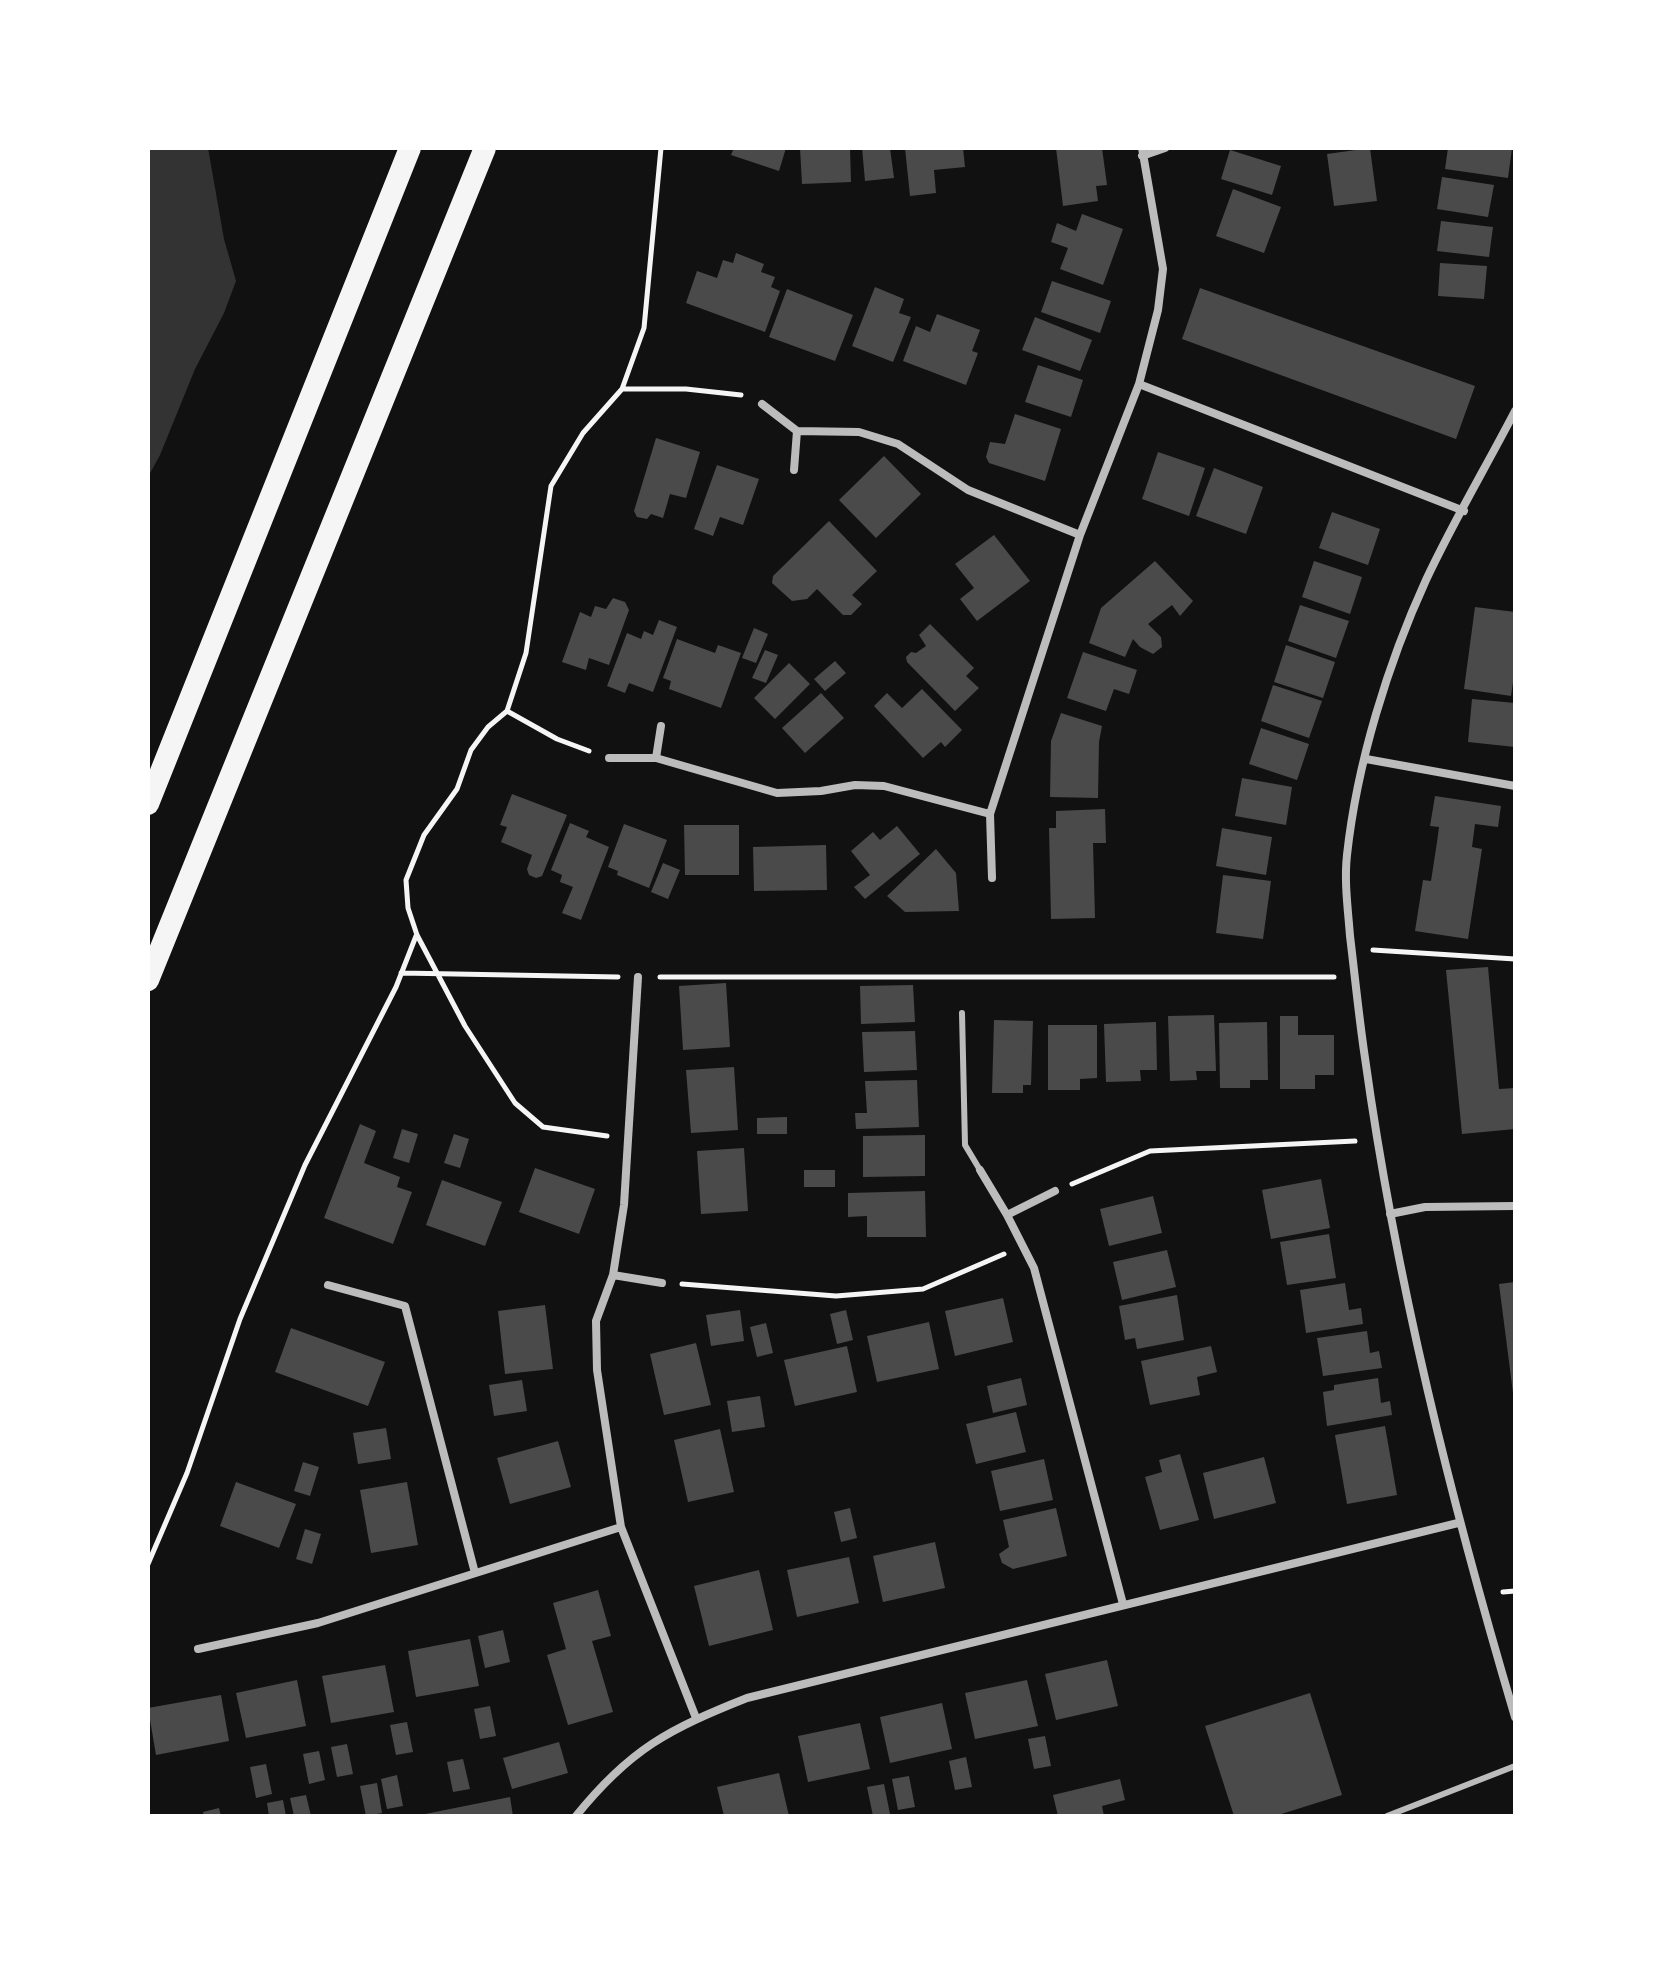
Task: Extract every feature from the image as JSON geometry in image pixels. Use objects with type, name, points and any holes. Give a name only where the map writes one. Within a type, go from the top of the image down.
[{"type":"highway","points":[[148,804],[410,148]]},
{"type":"highway","points":[[148,980],[485,148]]},
{"type":"street","points":[[992,878],[990,814],[1080,535],[1139,384],[1158,310],[1163,269],[1142,152],[1165,148]]},
{"type":"street","points":[[1139,384],[1464,511]]},
{"type":"street","points":[[762,404],[797,431],[859,432],[898,444],[968,490],[1080,535]]},
{"type":"street","points":[[1515,411],[1427,578],[1403,634],[1366,759],[1347,857],[1346,893],[1376,1140],[1390,1214],[1458,1523],[1515,1717]]},
{"type":"street","points":[[794,470],[797,431]]},
{"type":"street","points":[[656,758],[661,726]]},
{"type":"street","points":[[609,758],[656,758],[777,793],[821,791],[855,785],[884,786],[990,814]]},
{"type":"street","points":[[1366,759],[1515,786]]},
{"type":"street","points":[[638,977],[624,1205],[613,1275],[596,1321],[597,1370],[621,1527],[696,1718]]},
{"type":"street","points":[[980,1170],[1034,1268],[1123,1604]]},
{"type":"street","points":[[1007,1215],[1055,1191]]},
{"type":"street","points":[[1390,1214],[1425,1207],[1515,1206]]},
{"type":"street","points":[[613,1275],[662,1283]]},
{"type":"street","points":[[328,1285],[405,1306],[475,1573]]},
{"type":"street","points":[[576,1816],[601,1784],[633,1756],[696,1718],[747,1698],[1458,1523]]},
{"type":"street","points":[[198,1649],[318,1623],[621,1527]]},
{"type":"lane","points":[[962,1013],[965,1145],[980,1170]]},
{"type":"lane","points":[[1387,1816],[1515,1766]]},
{"type":"path","points":[[627,1139],[543,1127],[515,1103],[465,1026],[417,935],[408,908],[406,880],[424,835],[457,789],[471,750],[488,727],[507,711],[526,653],[551,486],[583,433],[622,389],[644,328],[661,148]]},
{"type":"path","points":[[622,389],[686,389],[748,396],[762,404]]},
{"type":"path","points":[[507,711],[557,739],[609,758]]},
{"type":"path","points":[[148,1564],[187,1473],[240,1319],[305,1165],[417,935]]},
{"type":"path","points":[[1352,949],[1515,959]]},
{"type":"path","points":[[401,973],[638,977],[1355,977]]},
{"type":"path","points":[[1055,1191],[1150,1151],[1376,1140]]},
{"type":"path","points":[[662,1283],[836,1296],[923,1289],[1023,1246]]},
{"type":"shaded area","points":[[148,148],[208,148],[224,239],[236,281],[148,477]]},
{"type":"building","points":[[734,148],[786,148],[779,171],[731,155]]},
{"type":"building","points":[[800,148],[850,148],[851,182],[802,184]]},
{"type":"building","points":[[862,148],[890,148],[894,178],[865,181]]},
{"type":"building","points":[[905,148],[963,148],[965,167],[934,170],[936,193],[910,196]]},
{"type":"building","points":[[1056,148],[1102,148],[1107,185],[1096,186],[1098,201],[1063,206]]},
{"type":"building","points":[[1370,148],[1377,201],[1334,206],[1327,154]]},
{"type":"building","points":[[1448,148],[1512,148],[1508,178],[1445,169]]},
{"type":"building","points":[[1230,150],[1281,166],[1272,195],[1221,179]]},
{"type":"building","points":[[1442,177],[1494,185],[1488,217],[1437,209]]},
{"type":"building","points":[[1233,189],[1281,207],[1264,253],[1216,236]]},
{"type":"building","points":[[1082,214],[1123,229],[1103,285],[1060,269],[1068,248],[1051,242],[1057,223],[1076,231]]},
{"type":"building","points":[[1441,221],[1493,227],[1489,257],[1437,251]]},
{"type":"building","points":[[736,253],[764,264],[761,272],[775,277],[771,287],[780,291],[765,332],[686,303],[697,271],[717,278],[723,260],[733,263]]},
{"type":"building","points":[[1440,263],[1487,266],[1484,299],[1438,296]]},
{"type":"building","points":[[1052,281],[1111,301],[1100,333],[1041,312]]},
{"type":"building","points":[[875,287],[904,299],[899,313],[911,317],[893,362],[852,346]]},
{"type":"building","points":[[1200,288],[1475,386],[1456,439],[1182,339]]},
{"type":"building","points":[[787,289],[853,315],[835,361],[769,337]]},
{"type":"building","points":[[937,314],[980,330],[972,351],[978,353],[966,385],[903,361],[916,326],[930,332]]},
{"type":"building","points":[[1035,317],[1092,340],[1080,371],[1022,350]]},
{"type":"building","points":[[1038,365],[1083,380],[1071,417],[1025,402]]},
{"type":"building","points":[[1015,414],[1061,429],[1045,481],[989,463],[986,457],[990,442],[1005,444]]},
{"type":"building","points":[[656,438],[700,452],[686,498],[670,494],[663,518],[651,514],[647,519],[637,517],[634,511]]},
{"type":"building","points":[[1158,452],[1205,468],[1189,516],[1142,499]]},
{"type":"building","points":[[884,456],[921,494],[876,538],[839,500]]},
{"type":"building","points":[[717,465],[759,479],[743,525],[720,517],[713,536],[694,529]]},
{"type":"building","points":[[1214,468],[1263,487],[1246,534],[1196,516]]},
{"type":"building","points":[[1332,512],[1380,529],[1368,565],[1319,548]]},
{"type":"building","points":[[829,521],[877,571],[852,595],[862,604],[851,615],[843,615],[817,589],[807,599],[792,601],[772,583],[773,576]]},
{"type":"building","points":[[994,535],[1030,581],[977,621],[960,599],[974,588],[955,564]]},
{"type":"building","points":[[1155,561],[1193,601],[1180,616],[1172,605],[1148,624],[1161,637],[1162,647],[1153,654],[1133,639],[1125,657],[1089,643],[1101,608]]},
{"type":"building","points":[[1314,561],[1362,577],[1350,614],[1302,597]]},
{"type":"building","points":[[613,598],[625,602],[629,610],[609,665],[589,658],[586,670],[562,662],[580,612],[591,617],[595,606],[606,609]]},
{"type":"building","points":[[1300,605],[1349,621],[1336,658],[1288,641]]},
{"type":"building","points":[[1475,607],[1515,612],[1515,668],[1511,696],[1464,689]]},
{"type":"building","points":[[659,620],[677,627],[653,692],[629,683],[625,693],[607,686],[627,633],[641,639],[644,631],[653,635]]},
{"type":"building","points":[[930,624],[974,668],[966,676],[979,688],[955,711],[907,662],[906,657],[911,652],[916,653],[926,646],[919,635]]},
{"type":"building","points":[[754,628],[768,634],[756,663],[742,658]]},
{"type":"building","points":[[677,639],[715,653],[718,645],[741,653],[721,708],[669,689],[671,681],[663,678]]},
{"type":"building","points":[[1286,645],[1335,662],[1323,698],[1274,682]]},
{"type":"building","points":[[765,650],[778,655],[766,683],[752,678]]},
{"type":"building","points":[[1083,652],[1137,670],[1129,694],[1114,689],[1106,711],[1067,698]]},
{"type":"building","points":[[835,661],[846,673],[825,691],[814,679]]},
{"type":"building","points":[[789,663],[810,684],[775,719],[754,698]]},
{"type":"building","points":[[1273,685],[1322,701],[1309,738],[1261,721]]},
{"type":"building","points":[[922,689],[962,730],[945,747],[941,742],[923,758],[874,706],[887,693],[902,708]]},
{"type":"building","points":[[821,693],[844,718],[805,753],[782,728]]},
{"type":"building","points":[[1472,699],[1515,703],[1515,747],[1468,742]]},
{"type":"building","points":[[1061,713],[1102,726],[1098,798],[1050,797],[1051,741]]},
{"type":"building","points":[[1261,728],[1309,744],[1297,780],[1249,764]]},
{"type":"building","points":[[1242,778],[1292,787],[1286,825],[1235,816]]},
{"type":"building","points":[[512,794],[567,815],[542,876],[536,878],[529,875],[527,869],[532,855],[501,842],[507,827],[500,825]]},
{"type":"building","points":[[1435,796],[1501,806],[1498,827],[1475,824],[1472,847],[1482,849],[1468,939],[1415,931],[1423,880],[1431,881],[1437,842],[1439,827],[1430,826]]},
{"type":"building","points":[[1105,809],[1106,843],[1093,843],[1095,918],[1051,919],[1049,828],[1056,828],[1056,811]]},
{"type":"building","points":[[570,823],[589,831],[586,837],[609,847],[581,920],[562,913],[573,887],[560,882],[562,875],[551,870]]},
{"type":"building","points":[[624,824],[667,840],[649,888],[617,875],[618,871],[608,867]]},
{"type":"building","points":[[684,825],[739,825],[739,875],[685,875]]},
{"type":"building","points":[[897,826],[920,854],[865,899],[854,887],[870,875],[851,851],[873,832],[880,840]]},
{"type":"building","points":[[1222,828],[1272,837],[1266,875],[1216,866]]},
{"type":"building","points":[[826,845],[827,890],[754,891],[753,847]]},
{"type":"building","points":[[936,849],[956,873],[959,911],[905,912],[887,896]]},
{"type":"building","points":[[663,863],[680,870],[668,899],[651,892]]},
{"type":"building","points":[[1223,875],[1271,881],[1263,939],[1216,933]]},
{"type":"building","points":[[1488,967],[1499,1089],[1515,1088],[1515,1129],[1462,1134],[1446,970]]},
{"type":"building","points":[[726,983],[730,1047],[683,1050],[679,986]]},
{"type":"building","points":[[913,985],[915,1022],[861,1024],[860,986]]},
{"type":"building","points":[[1214,1015],[1216,1071],[1196,1071],[1197,1080],[1170,1081],[1168,1016]]},
{"type":"building","points":[[1280,1016],[1298,1016],[1298,1035],[1334,1035],[1334,1075],[1315,1075],[1315,1089],[1280,1089]]},
{"type":"building","points":[[994,1020],[1033,1021],[1031,1085],[1023,1085],[1023,1093],[992,1093]]},
{"type":"building","points":[[1156,1022],[1157,1070],[1140,1070],[1141,1081],[1106,1082],[1104,1024]]},
{"type":"building","points":[[1267,1022],[1268,1080],[1250,1080],[1250,1088],[1220,1088],[1219,1023]]},
{"type":"building","points":[[1048,1025],[1097,1025],[1097,1078],[1080,1079],[1080,1090],[1048,1090]]},
{"type":"building","points":[[915,1031],[917,1070],[864,1072],[862,1032]]},
{"type":"building","points":[[734,1067],[738,1130],[691,1133],[686,1070]]},
{"type":"building","points":[[917,1080],[919,1127],[856,1129],[855,1113],[867,1113],[865,1081]]},
{"type":"building","points":[[787,1117],[787,1134],[757,1134],[757,1118]]},
{"type":"building","points":[[360,1124],[376,1131],[364,1163],[400,1177],[397,1187],[412,1192],[393,1244],[324,1218]]},
{"type":"building","points":[[402,1129],[418,1134],[409,1163],[393,1158]]},
{"type":"building","points":[[454,1134],[469,1139],[460,1168],[444,1163]]},
{"type":"building","points":[[925,1135],[925,1176],[863,1177],[863,1136]]},
{"type":"building","points":[[744,1148],[748,1211],[701,1214],[697,1151]]},
{"type":"building","points":[[535,1168],[595,1189],[579,1234],[519,1212]]},
{"type":"building","points":[[804,1170],[835,1170],[835,1187],[804,1187]]},
{"type":"building","points":[[1321,1179],[1330,1228],[1271,1239],[1262,1190]]},
{"type":"building","points":[[442,1180],[502,1202],[485,1246],[426,1225]]},
{"type":"building","points":[[925,1191],[926,1237],[867,1237],[867,1216],[848,1217],[848,1193]]},
{"type":"building","points":[[1153,1196],[1162,1233],[1109,1246],[1100,1209]]},
{"type":"building","points":[[1329,1234],[1336,1278],[1287,1285],[1280,1242]]},
{"type":"building","points":[[1167,1250],[1176,1287],[1122,1300],[1113,1262]]},
{"type":"building","points":[[1515,1282],[1515,1393],[1513,1393],[1499,1284]]},
{"type":"building","points":[[1345,1283],[1349,1310],[1361,1308],[1363,1324],[1306,1333],[1300,1290]]},
{"type":"building","points":[[1177,1295],[1184,1340],[1137,1349],[1135,1338],[1125,1340],[1119,1306]]},
{"type":"building","points":[[1003,1298],[1013,1342],[955,1356],[945,1311]]},
{"type":"building","points":[[545,1305],[553,1369],[505,1374],[498,1311]]},
{"type":"building","points":[[740,1310],[744,1341],[711,1346],[706,1315]]},
{"type":"building","points":[[846,1310],[853,1340],[837,1344],[830,1314]]},
{"type":"building","points":[[929,1322],[939,1369],[877,1382],[867,1336]]},
{"type":"building","points":[[766,1323],[773,1353],[757,1357],[750,1327]]},
{"type":"building","points":[[291,1328],[385,1362],[368,1406],[275,1372]]},
{"type":"building","points":[[1367,1331],[1370,1353],[1379,1351],[1382,1368],[1323,1376],[1317,1338]]},
{"type":"building","points":[[696,1343],[711,1405],[664,1415],[650,1354]]},
{"type":"building","points":[[847,1346],[857,1392],[795,1406],[784,1360]]},
{"type":"building","points":[[1211,1346],[1217,1372],[1197,1377],[1200,1395],[1150,1405],[1141,1361]]},
{"type":"building","points":[[1021,1378],[1027,1405],[993,1413],[987,1386]]},
{"type":"building","points":[[1378,1378],[1381,1403],[1390,1401],[1392,1415],[1327,1426],[1323,1392],[1334,1390],[1334,1385]]},
{"type":"building","points":[[522,1380],[527,1411],[494,1416],[489,1385]]},
{"type":"building","points":[[760,1396],[765,1427],[732,1432],[727,1401]]},
{"type":"building","points":[[1016,1412],[1026,1452],[976,1464],[966,1424]]},
{"type":"building","points":[[1385,1426],[1397,1495],[1347,1504],[1335,1435]]},
{"type":"building","points":[[386,1428],[391,1459],[358,1464],[353,1433]]},
{"type":"building","points":[[720,1429],[734,1492],[688,1502],[674,1440]]},
{"type":"building","points":[[558,1441],[571,1487],[510,1504],[497,1458]]},
{"type":"building","points":[[1180,1454],[1199,1520],[1160,1530],[1145,1477],[1162,1472],[1159,1460]]},
{"type":"building","points":[[1264,1457],[1276,1503],[1214,1519],[1203,1473]]},
{"type":"building","points":[[1044,1459],[1053,1500],[1000,1511],[991,1471]]},
{"type":"building","points":[[303,1462],[319,1467],[310,1496],[294,1491]]},
{"type":"building","points":[[236,1482],[296,1504],[279,1548],[220,1526]]},
{"type":"building","points":[[407,1482],[418,1545],[371,1553],[360,1490]]},
{"type":"building","points":[[850,1508],[857,1538],[841,1542],[834,1512]]},
{"type":"building","points":[[1056,1508],[1067,1556],[1013,1569],[1002,1563],[999,1554],[1009,1547],[1003,1520]]},
{"type":"building","points":[[305,1529],[321,1534],[312,1564],[296,1559]]},
{"type":"building","points":[[935,1542],[945,1588],[883,1602],[873,1556]]},
{"type":"building","points":[[849,1557],[859,1603],[797,1617],[787,1570]]},
{"type":"building","points":[[759,1570],[773,1630],[709,1646],[694,1586]]},
{"type":"building","points":[[598,1590],[611,1636],[592,1641],[613,1712],[568,1725],[547,1655],[566,1649],[553,1603]]},
{"type":"building","points":[[503,1630],[510,1662],[485,1668],[478,1636]]},
{"type":"building","points":[[470,1639],[479,1686],[416,1697],[408,1651]]},
{"type":"building","points":[[1107,1660],[1118,1706],[1056,1720],[1045,1674]]},
{"type":"building","points":[[385,1665],[394,1712],[331,1723],[322,1676]]},
{"type":"building","points":[[297,1680],[306,1726],[246,1738],[236,1693]]},
{"type":"building","points":[[1027,1680],[1038,1726],[975,1739],[965,1693]]},
{"type":"building","points":[[1310,1693],[1342,1795],[1275,1816],[1234,1816],[1205,1726]]},
{"type":"building","points":[[221,1695],[229,1741],[156,1755],[148,1708]]},
{"type":"building","points":[[942,1703],[952,1749],[890,1763],[880,1717]]},
{"type":"building","points":[[490,1706],[496,1736],[480,1739],[474,1709]]},
{"type":"building","points":[[407,1722],[413,1752],[396,1755],[390,1725]]},
{"type":"building","points":[[860,1723],[870,1769],[808,1782],[798,1736]]},
{"type":"building","points":[[1045,1736],[1051,1766],[1034,1769],[1028,1739]]},
{"type":"building","points":[[559,1742],[568,1773],[512,1789],[503,1758]]},
{"type":"building","points":[[347,1744],[353,1774],[337,1777],[331,1747]]},
{"type":"building","points":[[319,1751],[325,1780],[309,1784],[303,1754]]},
{"type":"building","points":[[966,1757],[972,1787],[955,1790],[949,1761]]},
{"type":"building","points":[[463,1759],[470,1789],[453,1792],[447,1762]]},
{"type":"building","points":[[266,1764],[272,1794],[256,1798],[250,1767]]},
{"type":"building","points":[[779,1773],[789,1816],[724,1816],[717,1787]]},
{"type":"building","points":[[397,1775],[403,1806],[387,1809],[381,1779]]},
{"type":"building","points":[[909,1776],[915,1807],[898,1810],[892,1779]]},
{"type":"building","points":[[1120,1779],[1125,1800],[1102,1806],[1104,1816],[1058,1816],[1053,1795]]},
{"type":"building","points":[[377,1783],[382,1813],[366,1816],[360,1786]]},
{"type":"building","points":[[884,1784],[890,1814],[873,1816],[867,1787]]},
{"type":"building","points":[[306,1795],[311,1816],[294,1816],[290,1798]]},
{"type":"building","points":[[510,1797],[513,1816],[420,1815]]},
{"type":"building","points":[[283,1800],[286,1816],[269,1816],[267,1803]]},
{"type":"building","points":[[219,1808],[221,1816],[204,1816],[203,1812]]}]
